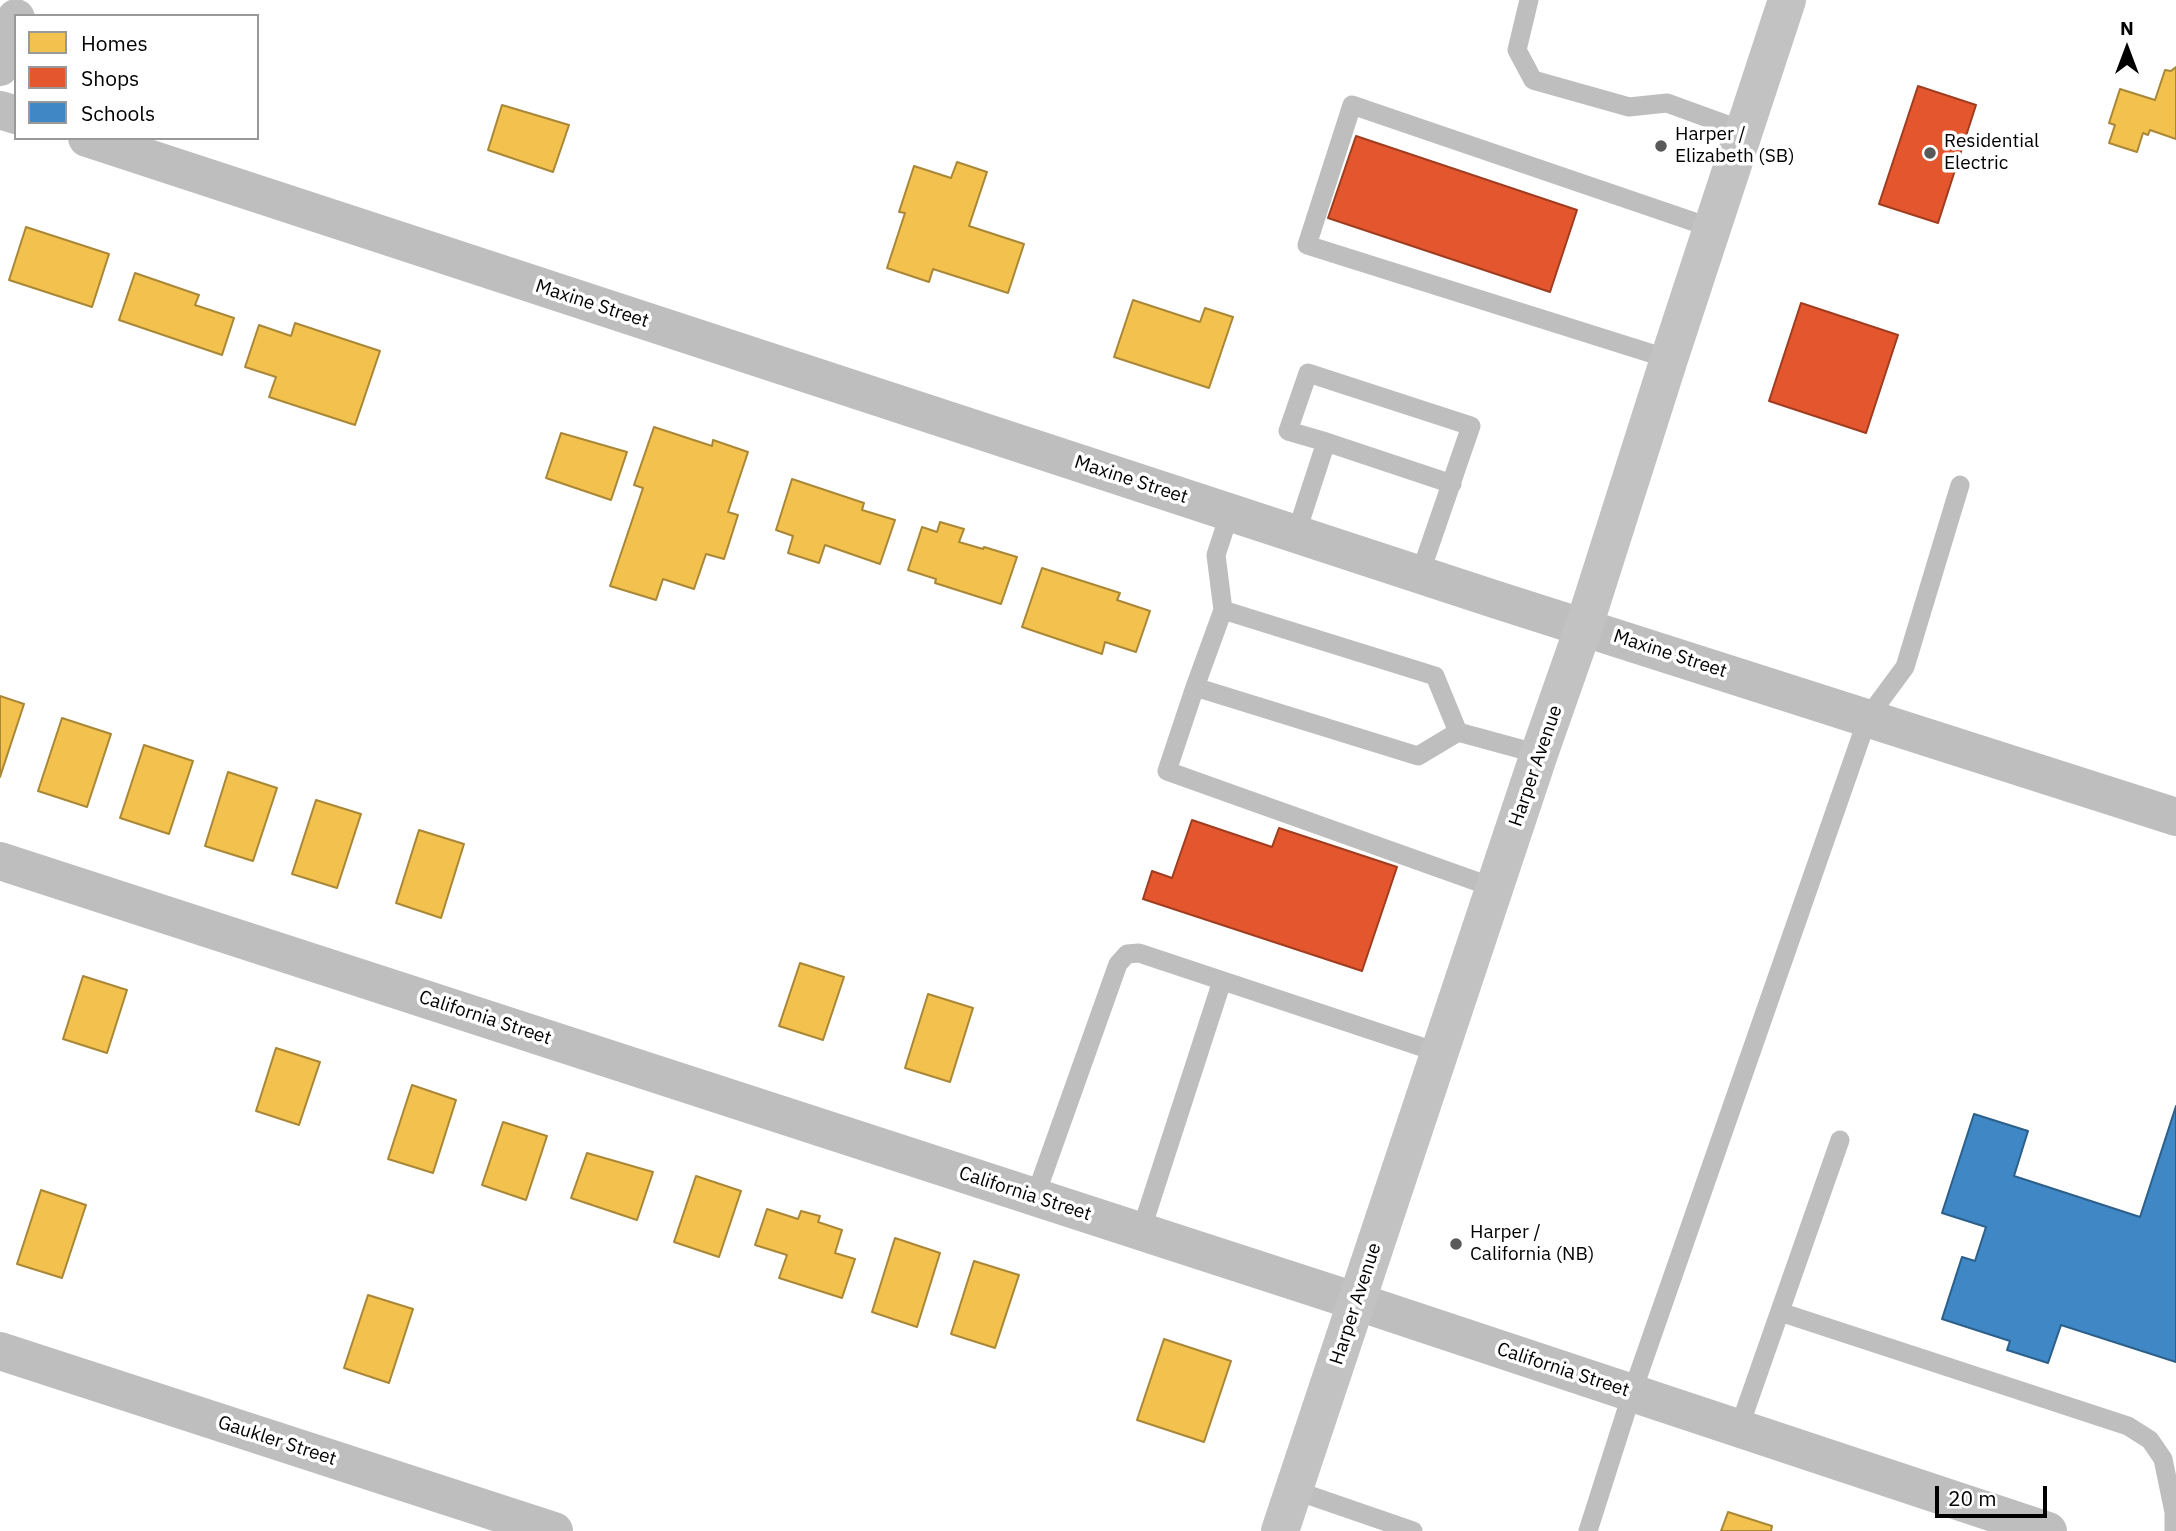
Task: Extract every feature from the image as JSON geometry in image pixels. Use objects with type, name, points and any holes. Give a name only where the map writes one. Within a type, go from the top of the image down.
[{"type":"main road","name":"Harper Avenue","points":[[1280,1531],[1584,626],[1787,0]]},
{"type":"street","points":[[0,67],[14,23]]},
{"type":"street","name":"Maxine Street","points":[[93,140],[1296,534],[2176,817]]},
{"type":"street","name":"California Street","points":[[0,861],[1358,1301],[2048,1531]]},
{"type":"street","name":"Gaukler Street","points":[[0,1351],[554,1531]]},
{"type":"lane","points":[[1529,0],[1517,50],[1533,80],[1629,107],[1667,103],[1744,131]]},
{"type":"lane","points":[[1669,359],[1307,245],[1352,105],[1712,228]]},
{"type":"lane","points":[[1420,574],[1452,484],[1471,426],[1308,373],[1288,431],[1452,484]]},
{"type":"lane","points":[[1296,534],[1326,442]]},
{"type":"lane","points":[[1588,1531],[1632,1393],[1868,718],[1905,667],[1960,485]]},
{"type":"lane","points":[[1230,512],[1216,555],[1223,610],[1167,771],[1495,888]]},
{"type":"lane","points":[[1223,610],[1435,676],[1458,732]]},
{"type":"lane","points":[[1195,687],[1418,756],[1458,732],[1539,754]]},
{"type":"lane","points":[[1035,1197],[1118,964],[1127,954],[1139,953],[1440,1053]]},
{"type":"lane","points":[[1141,1231],[1222,981]]},
{"type":"lane","points":[[1739,1429],[1840,1140]]},
{"type":"lane","points":[[1780,1312],[2128,1426],[2150,1440],[2163,1458],[2174,1512],[2174,1531]]},
{"type":"lane","points":[[1294,1490],[1413,1531]]},
{"type":"building: Homes","points":[[2176,67],[2176,139],[2150,130],[2148,135],[2143,133],[2137,152],[2109,143],[2115,125],[2109,123],[2120,89],[2155,100],[2165,70],[2171,71]]},
{"type":"building: Homes","points":[[502,105],[569,125],[553,172],[488,150]]},
{"type":"building: Homes","points":[[957,162],[987,172],[969,226],[1024,244],[1008,293],[933,269],[929,282],[887,268],[905,213],[899,212],[914,166],[951,178]]},
{"type":"building: Homes","points":[[26,227],[109,254],[92,307],[9,280]]},
{"type":"building: Homes","points":[[135,273],[199,295],[195,305],[234,318],[222,355],[119,320]]},
{"type":"building: Homes","points":[[1133,300],[1200,322],[1205,308],[1233,317],[1209,388],[1114,357]]},
{"type":"building: Homes","points":[[295,323],[380,351],[355,425],[269,397],[276,377],[245,367],[259,325],[291,336]]},
{"type":"building: Homes","points":[[654,427],[712,446],[713,440],[748,452],[728,512],[738,515],[724,559],[706,554],[694,589],[663,579],[656,600],[610,586],[643,488],[634,485]]},
{"type":"building: Homes","points":[[561,433],[627,452],[611,500],[546,478]]},
{"type":"building: Homes","points":[[792,479],[864,503],[862,510],[895,520],[880,564],[825,545],[819,563],[788,553],[793,536],[776,530]]},
{"type":"building: Homes","points":[[940,522],[964,529],[959,542],[1017,557],[1001,604],[935,583],[936,579],[908,570],[922,527],[937,532]]},
{"type":"building: Homes","points":[[1042,568],[1120,593],[1117,600],[1150,611],[1136,652],[1105,642],[1102,654],[1022,627]]},
{"type":"building: Homes","points":[[0,696],[24,704],[0,777]]},
{"type":"building: Homes","points":[[62,718],[111,734],[87,807],[38,791]]},
{"type":"building: Homes","points":[[144,745],[193,761],[169,834],[120,818]]},
{"type":"building: Homes","points":[[228,772],[277,788],[253,861],[205,846]]},
{"type":"building: Homes","points":[[316,800],[361,814],[337,888],[292,874]]},
{"type":"building: Homes","points":[[419,830],[464,844],[441,918],[396,903]]},
{"type":"building: Homes","points":[[800,963],[844,977],[823,1040],[779,1026]]},
{"type":"building: Homes","points":[[83,976],[127,990],[107,1053],[63,1039]]},
{"type":"building: Homes","points":[[928,994],[973,1008],[950,1082],[905,1068]]},
{"type":"building: Homes","points":[[276,1048],[320,1062],[299,1125],[256,1111]]},
{"type":"building: Homes","points":[[412,1085],[456,1100],[433,1173],[388,1159]]},
{"type":"building: Homes","points":[[503,1122],[547,1136],[526,1200],[482,1185]]},
{"type":"building: Homes","points":[[587,1153],[653,1172],[637,1220],[571,1198]]},
{"type":"building: Homes","points":[[696,1176],[741,1191],[719,1257],[674,1242]]},
{"type":"building: Homes","points":[[41,1190],[86,1205],[62,1278],[17,1264]]},
{"type":"building: Homes","points":[[767,1209],[798,1219],[801,1211],[820,1216],[818,1222],[842,1230],[835,1253],[855,1259],[842,1298],[779,1278],[787,1255],[755,1245]]},
{"type":"building: Homes","points":[[895,1238],[940,1253],[917,1327],[872,1312]]},
{"type":"building: Homes","points":[[974,1261],[1019,1275],[995,1348],[951,1334]]},
{"type":"building: Homes","points":[[368,1295],[413,1309],[389,1383],[344,1368]]},
{"type":"building: Homes","points":[[1164,1339],[1231,1361],[1204,1442],[1137,1420]]},
{"type":"building: Homes","points":[[1728,1512],[1772,1526],[1771,1531],[1721,1531]]},
{"type":"building: Shops","points":[[1918,86],[1976,105],[1938,223],[1879,204]]},
{"type":"building: Shops","points":[[1356,136],[1577,210],[1550,292],[1328,218]]},
{"type":"building: Shops","points":[[1801,303],[1898,335],[1866,433],[1769,401]]},
{"type":"building: Shops","points":[[1192,820],[1272,847],[1279,828],[1397,867],[1362,971],[1143,899],[1152,871],[1172,878]]},
{"type":"building: Schools","points":[[2176,1106],[2176,1362],[2061,1325],[2048,1363],[2007,1350],[2010,1341],[1942,1319],[1962,1257],[1975,1261],[1986,1227],[1942,1213],[1974,1114],[2028,1131],[2014,1176],[2140,1217]]},
{"type":"place","name":"Harper / Elizabeth (SB)","points":[[1661,146]]},
{"type":"place","name":"Residential Electric","points":[[1930,153]]},
{"type":"place","name":"Harper / California (NB)","points":[[1456,1244]]}]
